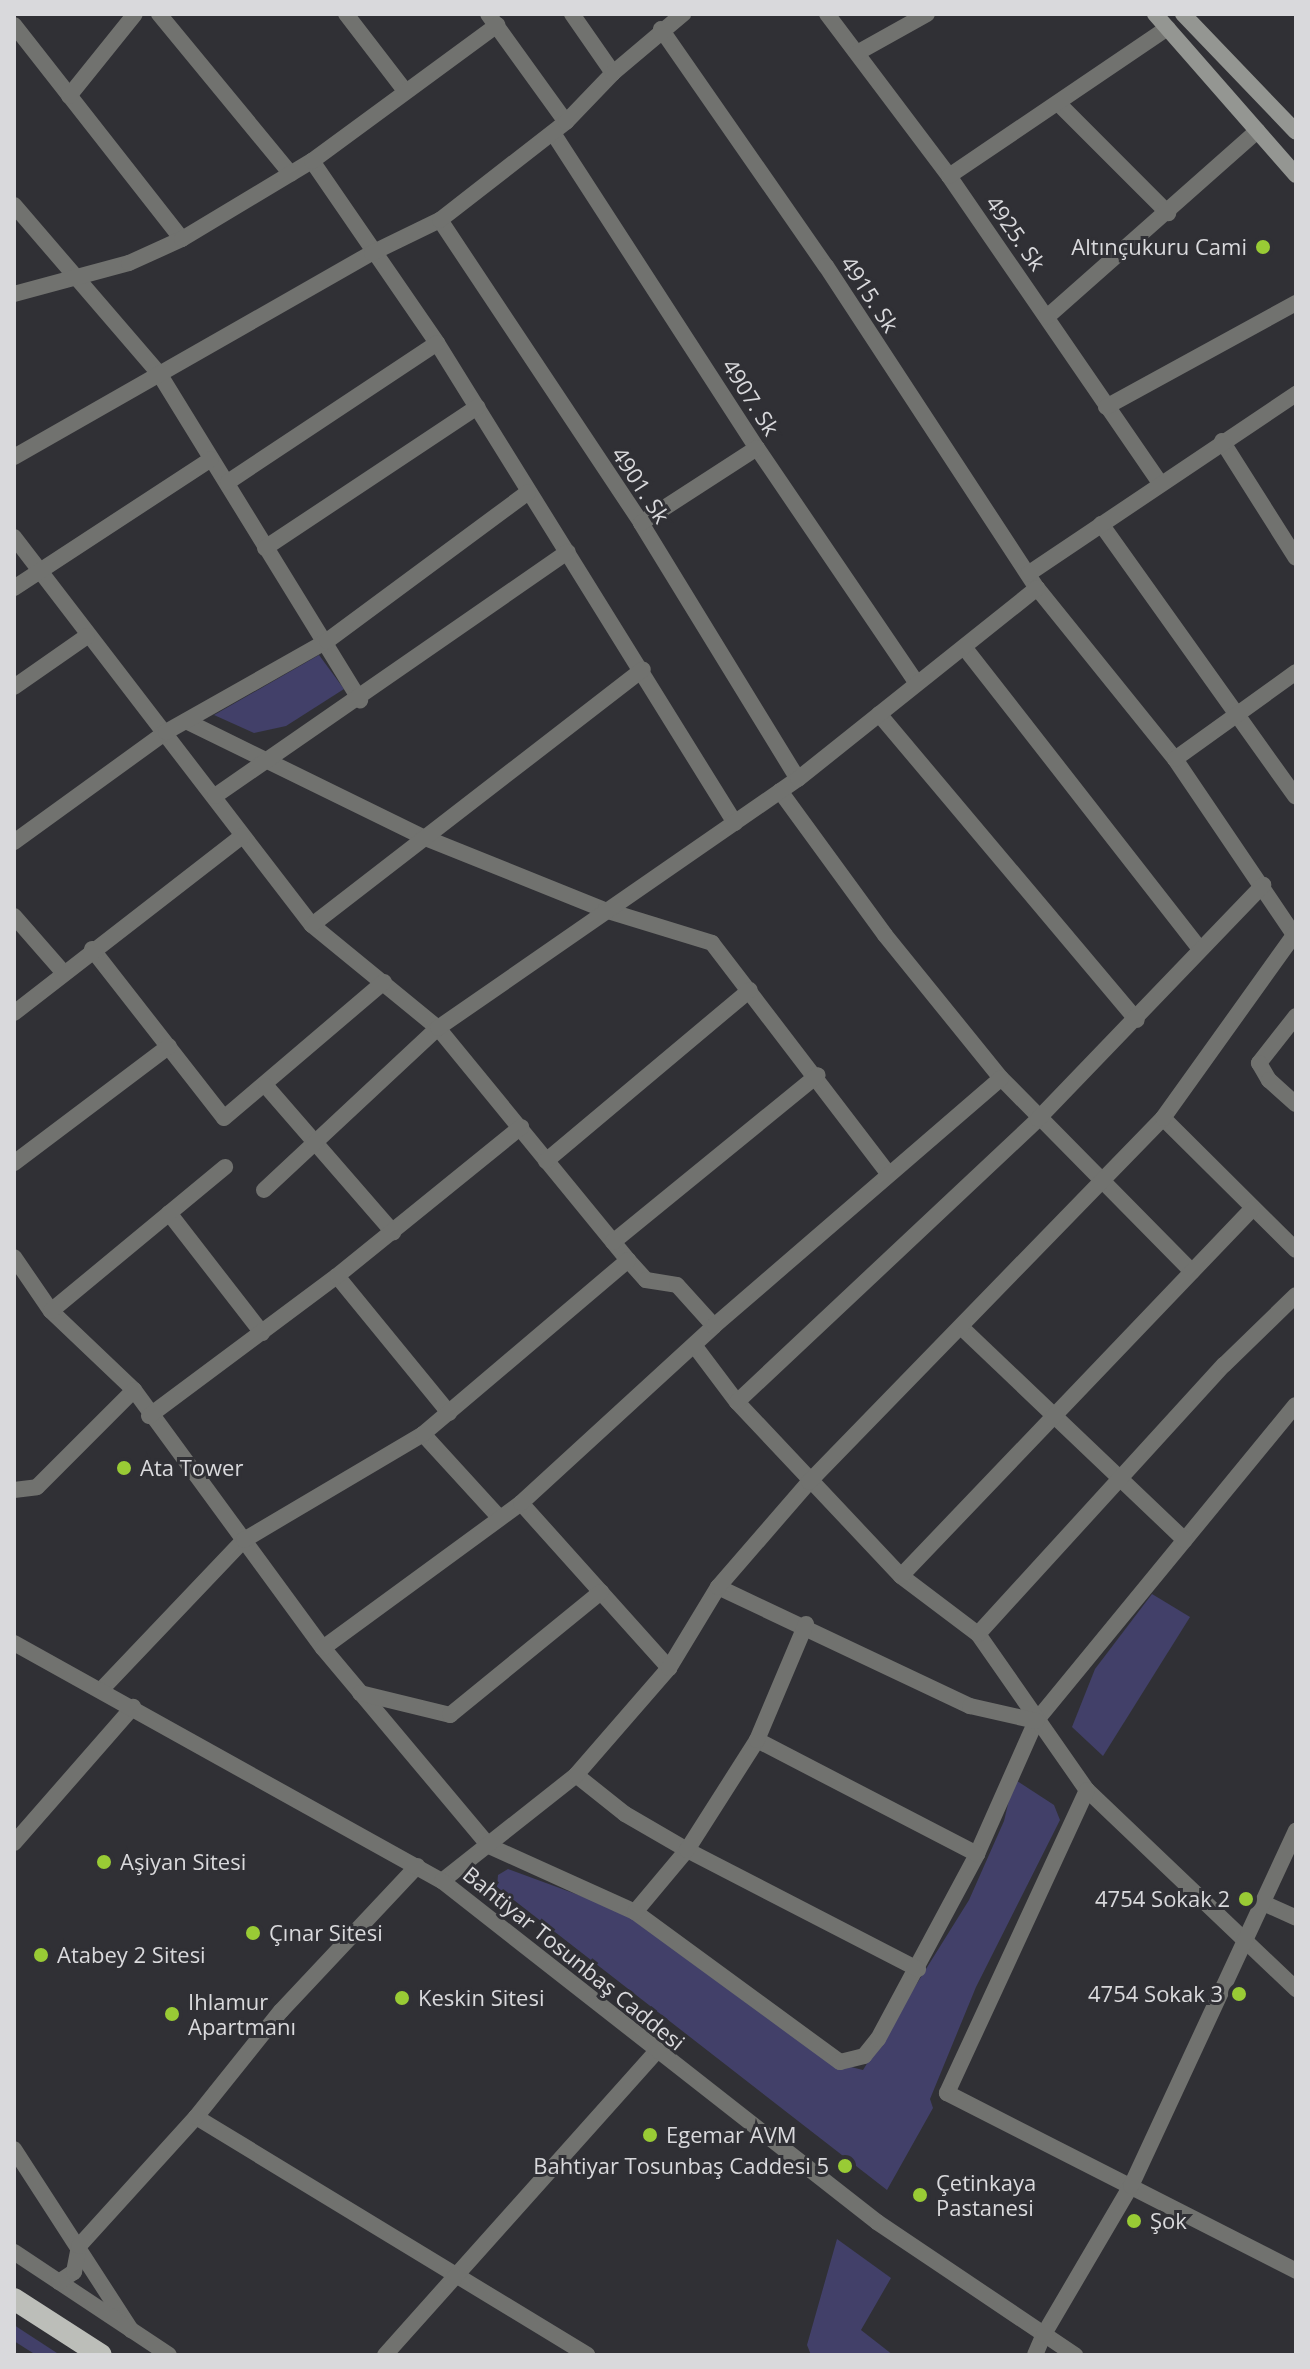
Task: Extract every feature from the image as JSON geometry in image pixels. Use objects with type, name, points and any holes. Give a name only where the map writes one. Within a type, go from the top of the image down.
[{"type":"highway","points":[[14,2299],[101,2355]]},
{"type":"main road","points":[[1155,14],[1296,175]]},
{"type":"main road","points":[[1183,14],[1296,132]]},
{"type":"street","points":[[69,96],[135,14]]},
{"type":"street","points":[[159,14],[291,174]]},
{"type":"street","points":[[346,14],[405,91]]},
{"type":"street","points":[[572,14],[613,73]]},
{"type":"street","points":[[14,457],[372,253],[440,220],[560,127],[613,73],[661,29],[683,14]]},
{"type":"street","name":"4925. Sk","points":[[827,14],[949,176],[1160,483]]},
{"type":"street","points":[[857,53],[927,14]]},
{"type":"street","points":[[14,294],[73,274],[129,263],[182,239],[312,161],[405,91],[491,17]]},
{"type":"street","name":"4907. Sk","points":[[491,17],[757,448],[917,683]]},
{"type":"street","points":[[14,25],[182,239]]},
{"type":"street","points":[[949,176],[1168,28]]},
{"type":"street","name":"4915. Sk","points":[[661,29],[1032,581],[1175,759],[1295,935]]},
{"type":"street","points":[[1058,103],[1168,213]]},
{"type":"street","points":[[1047,317],[1257,131]]},
{"type":"street","points":[[312,161],[372,253],[437,343],[528,492],[643,669],[735,823]]},
{"type":"street","points":[[14,205],[160,375],[228,482],[265,548],[327,641],[360,700]]},
{"type":"street","name":"4901. Sk","points":[[440,220],[641,523],[798,779]]},
{"type":"street","points":[[1106,407],[1296,303]]},
{"type":"street","points":[[228,482],[437,343]]},
{"type":"street","points":[[264,1190],[318,1144],[438,1028],[798,779],[964,647],[1032,581],[1101,524],[1296,394]]},
{"type":"street","points":[[265,548],[477,407]]},
{"type":"street","points":[[1222,441],[1296,558]]},
{"type":"street","points":[[641,523],[757,448]]},
{"type":"street","points":[[14,588],[211,459]]},
{"type":"street","points":[[14,842],[166,732],[327,641],[528,492]]},
{"type":"street","points":[[1101,524],[1296,797]]},
{"type":"street","points":[[14,537],[87,636],[166,732],[312,925],[438,1028],[646,1280],[677,1285],[714,1326]]},
{"type":"street","points":[[215,796],[360,700],[568,552]]},
{"type":"street","points":[[14,687],[87,636]]},
{"type":"street","points":[[964,647],[1200,949]]},
{"type":"street","points":[[312,925],[643,669]]},
{"type":"street","points":[[1175,759],[1296,672]]},
{"type":"street","points":[[879,714],[1137,1020]]},
{"type":"street","points":[[186,721],[263,763],[423,837],[605,910],[712,943],[818,1075],[888,1173]]},
{"type":"street","points":[[780,791],[885,935],[1001,1078],[1192,1272]]},
{"type":"street","points":[[14,1013],[92,949],[242,836]]},
{"type":"street","points":[[737,1402],[1038,1119],[1137,1020],[1263,885]]},
{"type":"street","points":[[14,916],[63,972]]},
{"type":"street","points":[[442,1881],[576,1775],[669,1668],[718,1587],[809,1482],[1104,1183],[1163,1118],[1295,935]]},
{"type":"street","points":[[92,949],[224,1118],[266,1086],[384,982]]},
{"type":"street","points":[[546,1161],[750,990]]},
{"type":"street","points":[[1296,1016],[1259,1063],[1269,1080],[1296,1104]]},
{"type":"street","points":[[14,1163],[169,1046]]},
{"type":"street","points":[[613,1242],[818,1075]]},
{"type":"street","points":[[323,1648],[498,1516],[521,1503],[714,1326],[1001,1078]]},
{"type":"street","points":[[266,1086],[393,1232]]},
{"type":"street","points":[[1163,1118],[1296,1250]]},
{"type":"street","points":[[149,1416],[337,1276],[521,1127]]},
{"type":"street","points":[[51,1311],[225,1167]]},
{"type":"street","points":[[901,1576],[1054,1420],[1252,1209]]},
{"type":"street","points":[[169,1213],[262,1333]]},
{"type":"street","points":[[14,1257],[51,1311],[134,1390],[149,1416],[323,1648],[489,1846],[635,1912],[840,2062],[864,2056],[918,1969],[977,1854],[1036,1721],[1296,1405]]},
{"type":"street","points":[[101,1690],[244,1540],[423,1434],[628,1260]]},
{"type":"street","points":[[337,1276],[449,1413]]},
{"type":"street","points":[[978,1634],[1123,1479],[1224,1365],[1296,1295]]},
{"type":"street","points":[[961,1327],[1054,1420],[1123,1479],[1185,1540]]},
{"type":"street","points":[[694,1345],[737,1402],[809,1482],[901,1576],[978,1634],[1087,1790],[1296,1989]]},
{"type":"street","points":[[14,1490],[37,1487],[134,1390]]},
{"type":"street","points":[[423,1434],[498,1516]]},
{"type":"street","points":[[521,1503],[669,1668]]},
{"type":"street","points":[[718,1587],[806,1624],[970,1706],[1036,1721]]},
{"type":"street","points":[[360,1693],[450,1715],[601,1592]]},
{"type":"street","points":[[635,1912],[687,1850],[757,1740],[806,1624]]},
{"type":"street","name":"Bahtiyar Tosunbaş Caddesi","points":[[14,1643],[442,1881],[656,2052],[877,2222],[1075,2355]]},
{"type":"street","points":[[14,1843],[133,1707]]},
{"type":"street","points":[[757,1740],[977,1854]]},
{"type":"street","points":[[576,1775],[625,1814],[687,1850],[918,1969]]},
{"type":"street","points":[[1087,1790],[947,2093],[1296,2271]]},
{"type":"street","points":[[1035,2355],[1044,2334],[1131,2186],[1296,1830]]},
{"type":"street","points":[[59,2282],[74,2272],[79,2246],[196,2117],[281,2011],[417,1866]]},
{"type":"street","points":[[1263,1903],[1296,1918]]},
{"type":"street","points":[[385,2355],[656,2052]]},
{"type":"street","points":[[196,2117],[587,2355]]},
{"type":"street","points":[[14,2149],[131,2330]]},
{"type":"street","points":[[14,2252],[169,2355]]},
{"type":"shaded area","points":[[319,655],[344,689],[286,726],[254,733],[214,715]]},
{"type":"shaded area","points":[[1152,1594],[1190,1617],[1103,1756],[1072,1727],[1095,1669]]},
{"type":"shaded area","points":[[1014,1779],[1054,1805],[1060,1820],[976,1987],[930,2099],[933,2108],[887,2190],[497,1887],[498,1875],[508,1869],[622,1911],[851,2067],[863,2070],[969,1900],[1004,1821]]},
{"type":"shaded area","points":[[837,2239],[891,2278],[861,2330],[893,2355],[811,2355],[807,2345]]},
{"type":"shaded area","points":[[14,2325],[60,2355],[36,2355],[14,2341]]},
{"type":"place","name":"Altınçukuru Cami","points":[[1263,247]]},
{"type":"place","name":"Ata Tower","points":[[124,1468]]},
{"type":"place","name":"Aşiyan Sitesi","points":[[104,1862]]},
{"type":"place","name":"4754 Sokak 2","points":[[1246,1899]]},
{"type":"place","name":"Çınar Sitesi","points":[[253,1933]]},
{"type":"place","name":"Atabey 2 Sitesi","points":[[41,1955]]},
{"type":"place","name":"4754 Sokak 3","points":[[1239,1994]]},
{"type":"place","name":"Keskin Sitesi","points":[[402,1998]]},
{"type":"place","name":"Ihlamur Apartmanı","points":[[172,2014]]},
{"type":"place","name":"Egemar AVM","points":[[650,2135]]},
{"type":"place","name":"Bahtiyar Tosunbaş Caddesi 5","points":[[845,2166]]},
{"type":"place","name":"Çetinkaya Pastanesi","points":[[920,2195]]},
{"type":"place","name":"Şok","points":[[1134,2221]]}]
